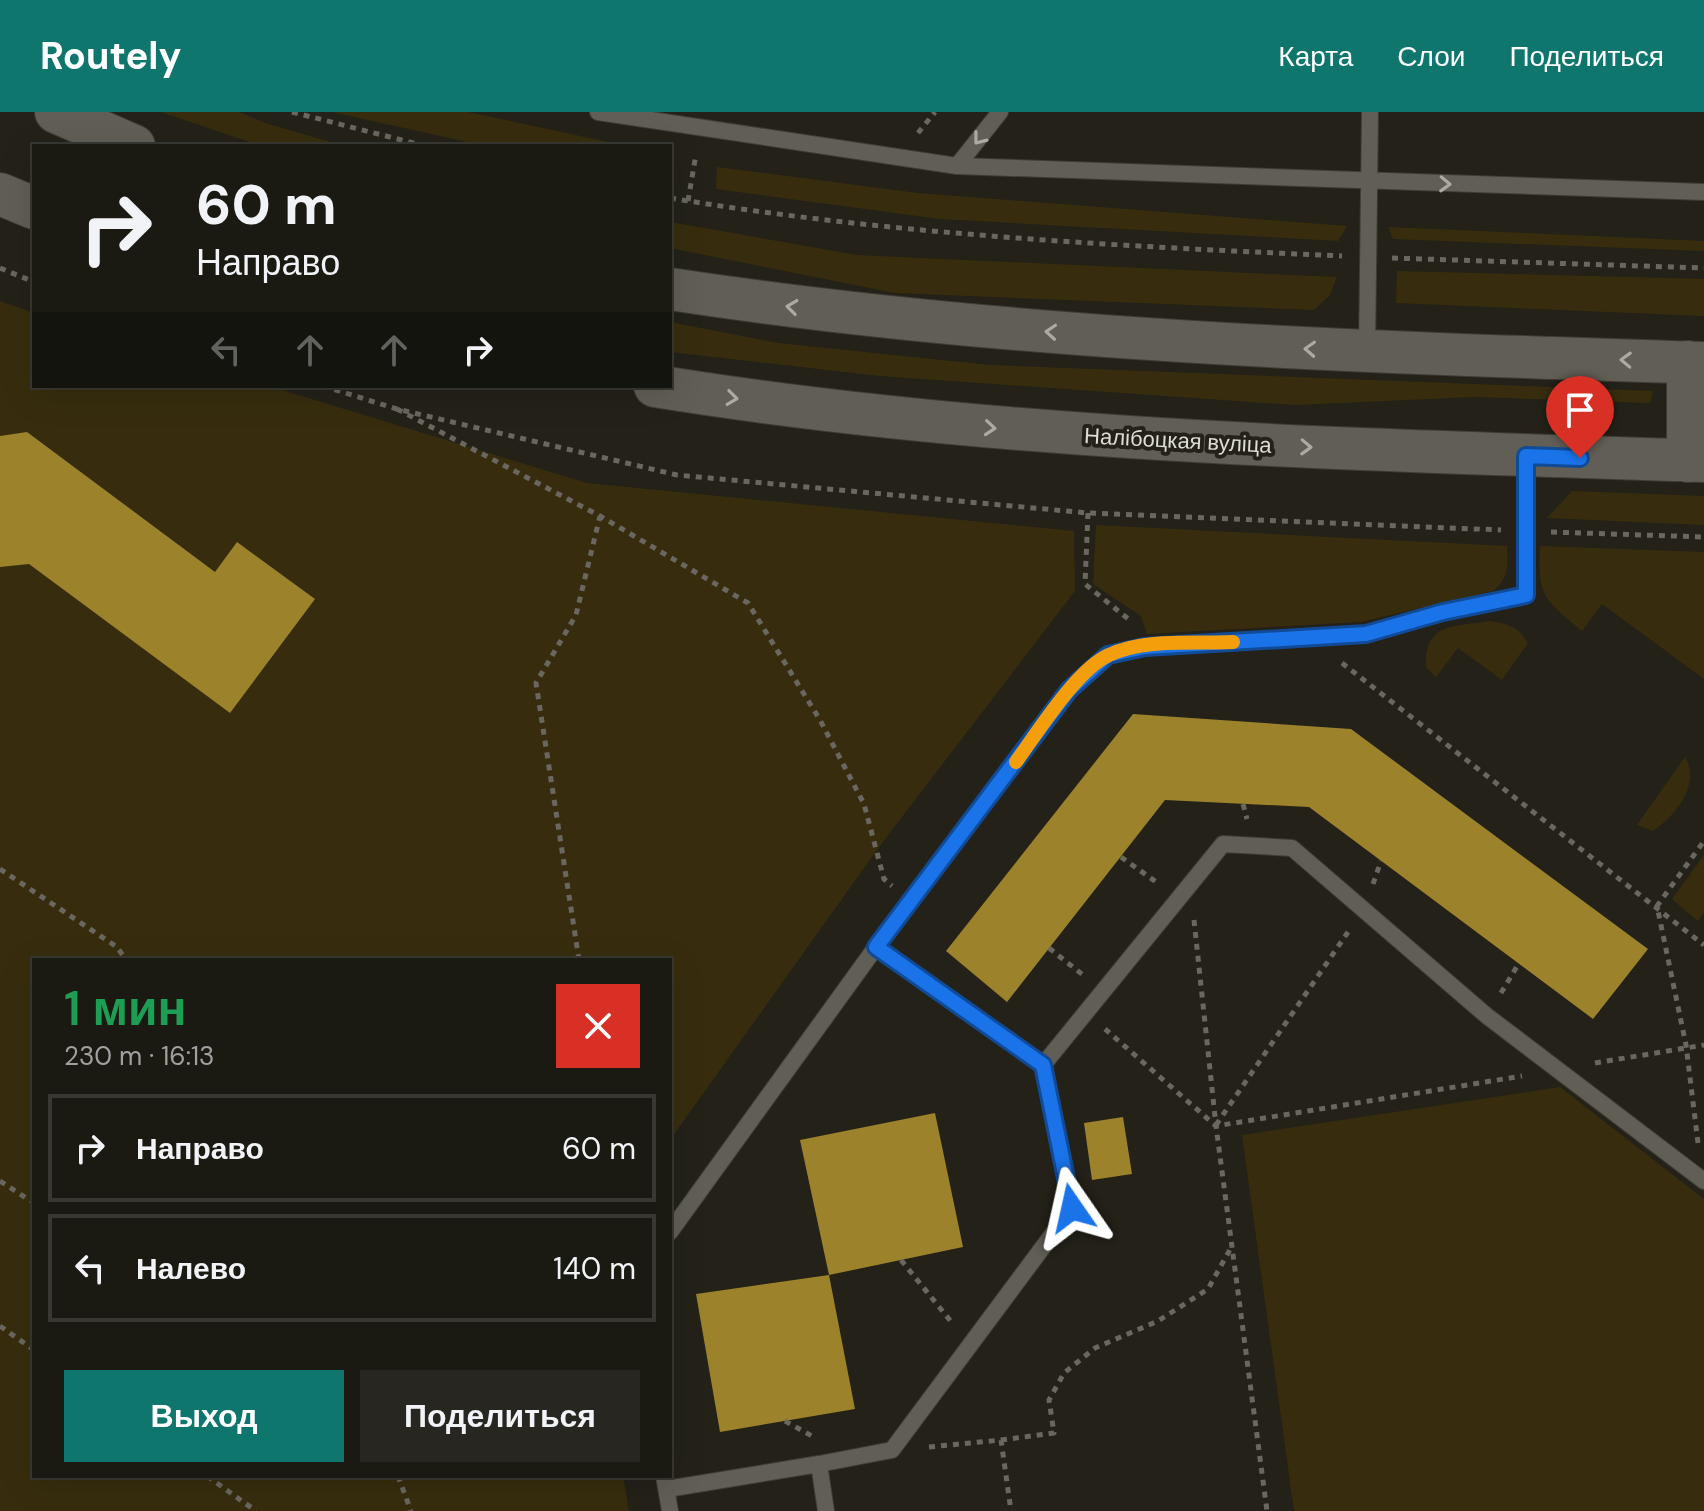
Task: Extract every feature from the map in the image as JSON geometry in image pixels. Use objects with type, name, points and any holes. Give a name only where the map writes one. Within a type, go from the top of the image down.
[{"type":"main road","points":[[56,112],[129,144]]},
{"type":"main road","points":[[0,194],[32,207]]},
{"type":"main road","points":[[672,289],[961,326],[1367,352],[1696,362],[1696,461]]},
{"type":"main road","name":"Налібоцкая вуліца","points":[[671,388],[992,429],[1526,456],[1696,461]]},
{"type":"lane","points":[[598,112],[957,166],[1704,192]]},
{"type":"lane","points":[[957,166],[1000,112]]},
{"type":"lane","points":[[1367,352],[1370,112]]},
{"type":"lane","points":[[672,1229],[876,947],[1069,690],[1108,655],[1145,647],[1366,634],[1443,612],[1526,595],[1526,456]]},
{"type":"lane","points":[[1043,1065],[1223,844],[1292,848],[1487,1016],[1703,1180]]},
{"type":"lane","points":[[670,1511],[665,1482],[819,1464],[892,1450],[972,1347],[1072,1208],[1043,1065],[876,947]]},
{"type":"lane","points":[[819,1464],[826,1511]]},
{"type":"path","points":[[292,112],[417,144]]},
{"type":"path","points":[[688,201],[700,128]]},
{"type":"path","points":[[672,198],[822,220],[1028,241],[1367,258],[1704,268]]},
{"type":"path","points":[[0,268],[32,281]]},
{"type":"path","points":[[329,388],[397,409],[677,475],[1088,513],[1704,537]]},
{"type":"path","points":[[397,409],[600,516],[748,603],[820,720],[864,804],[884,879],[911,902]]},
{"type":"path","points":[[1088,513],[1085,584],[1134,623],[1145,647]]},
{"type":"path","points":[[579,958],[536,683],[576,615],[600,516]]},
{"type":"path","points":[[1339,661],[1704,945]]},
{"type":"path","points":[[1703,1180],[1686,1045],[1657,906],[1704,841]]},
{"type":"path","points":[[1121,857],[1178,898]]},
{"type":"path","points":[[0,869],[117,947],[125,958]]},
{"type":"path","points":[[1190,883],[1216,1126],[1267,1511]]},
{"type":"path","points":[[1216,1126],[1363,909]]},
{"type":"path","points":[[1049,948],[1102,990]]},
{"type":"path","points":[[1085,1011],[1216,1126]]},
{"type":"path","points":[[1216,1126],[1686,1045],[1704,1045]]},
{"type":"path","points":[[0,1181],[32,1202]]},
{"type":"path","points":[[892,1450],[1054,1433],[1049,1400],[1064,1373],[1095,1348],[1158,1321],[1208,1289],[1232,1245]]},
{"type":"path","points":[[901,1260],[972,1347]]},
{"type":"path","points":[[0,1326],[32,1349]]},
{"type":"path","points":[[1001,1440],[1011,1511]]},
{"type":"path","points":[[210,1478],[256,1511]]},
{"type":"path","points":[[399,1478],[411,1511]]},
{"type":"shaded area","points":[[161,112],[239,112],[268,124],[338,144],[255,144]]},
{"type":"shaded area","points":[[332,112],[468,112],[618,144],[476,144]]},
{"type":"shaded area","points":[[717,167],[918,193],[1347,226],[1338,241],[940,219],[716,189]]},
{"type":"shaded area","points":[[672,222],[857,255],[1337,277],[1330,295],[1314,310],[895,293],[672,248]]},
{"type":"shaded area","points":[[1388,227],[1704,241],[1704,251],[1393,239]]},
{"type":"shaded area","points":[[1397,271],[1704,279],[1704,316],[1396,303]]},
{"type":"shaded area","points":[[0,301],[32,312],[32,388],[276,388],[587,483],[1074,531],[1075,591],[879,847],[672,1137],[672,958],[32,958],[32,1478],[623,1478],[629,1511],[0,1511]]},
{"type":"shaded area","points":[[672,322],[778,343],[990,365],[1653,391],[1650,403],[1474,397],[1295,405],[880,376],[672,352]]},
{"type":"shaded area","points":[[1572,491],[1704,496],[1704,525],[1547,518]]},
{"type":"shaded area","points":[[1096,525],[1507,546],[1507,566],[1505,576],[1493,591],[1361,622],[1147,634],[1141,616],[1093,584]]},
{"type":"shaded area","points":[[1540,546],[1704,552],[1704,679],[1602,604],[1582,631],[1546,596],[1540,577]]},
{"type":"shaded area","points":[[1489,621],[1512,627],[1528,643],[1502,680],[1458,648],[1436,677],[1426,667],[1430,642],[1436,634],[1454,626]]},
{"type":"shaded area","points":[[1685,757],[1690,778],[1684,798],[1677,808],[1653,831],[1637,825]]},
{"type":"shaded area","points":[[1704,855],[1704,912],[1698,921],[1672,899]]},
{"type":"shaded area","points":[[1560,1087],[1704,1199],[1704,1511],[1294,1511],[1242,1135]]},
{"type":"building","points":[[27,432],[215,572],[237,542],[315,599],[230,713],[29,564],[0,567],[0,436]]},
{"type":"building","points":[[1133,714],[1351,729],[1648,949],[1593,1019],[1309,807],[1165,800],[1007,1002],[946,951]]},
{"type":"building","points":[[935,1113],[963,1247],[829,1275],[800,1140]]},
{"type":"building","points":[[1123,1117],[1132,1174],[1092,1180],[1084,1123]]},
{"type":"building","points":[[829,1275],[855,1409],[720,1432],[696,1294]]},
{"type":"slow traffic","points":[[1016,762],[1069,690],[1108,655],[1145,647],[1233,642]]},
{"type":"route","points":[[1072,1208],[1043,1065],[876,947],[1069,690],[1108,655],[1145,647],[1366,634],[1443,612],[1526,595],[1526,456],[1580,458]]}]
